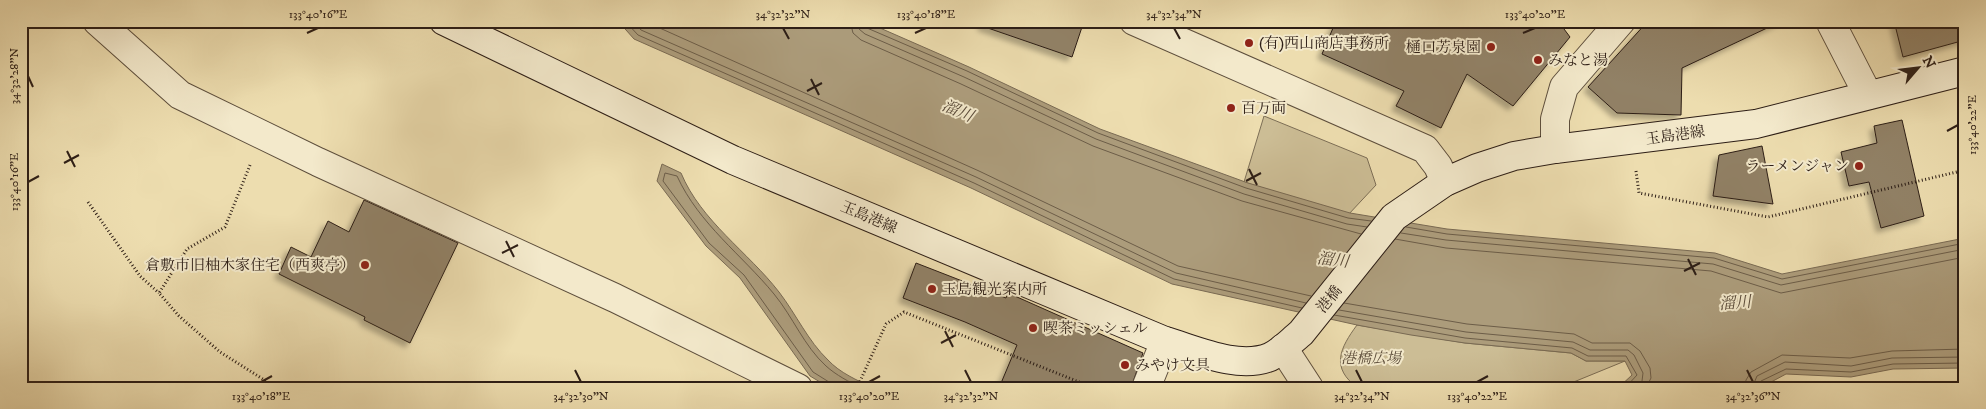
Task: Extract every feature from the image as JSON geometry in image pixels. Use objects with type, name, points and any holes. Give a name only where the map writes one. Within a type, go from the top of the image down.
[{"type":"main road","points":[[97,21],[180,95],[615,298],[798,388]]},
{"type":"main road","name":"玉島港線","points":[[444,21],[733,160],[1165,341],[1234,360],[1270,356],[1292,341]]},
{"type":"main road","points":[[1134,21],[1425,150],[1438,166],[1445,182]]},
{"type":"main road","points":[[1555,149],[1555,119],[1564,87],[1621,21]]},
{"type":"main road","points":[[1830,21],[1868,95]]},
{"type":"main road","name":"玉島港線","points":[[1394,217],[1445,182],[1477,168],[1514,156],[1555,149],[1756,124],[1965,70]]},
{"type":"main road","name":"港橋","points":[[1292,341],[1394,217]]},
{"type":"main road","points":[[1146,388],[1165,341]]},
{"type":"main road","points":[[1292,341],[1309,388]]},
{"type":"path","points":[[159,293],[187,249],[225,227],[263,135]]},
{"type":"path","points":[[1631,141],[1639,194],[1768,217],[1965,170]]},
{"type":"path","points":[[88,202],[140,276],[159,293],[179,316],[220,352],[277,388]]},
{"type":"path","points":[[857,388],[886,324],[904,312],[1094,388]]},
{"type":"green space","points":[[1264,116],[1367,158],[1376,185],[1348,215],[1244,182]]},
{"type":"green space","name":"港橋広場","points":[[1357,325],[1465,343],[1571,353],[1586,361],[1625,361],[1559,388],[1358,388],[1349,380],[1341,365],[1342,350]]},
{"type":"water","name":"溜川","points":[[618,21],[864,21],[969,67],[1100,129],[1248,183],[1350,213],[1447,229],[1715,253],[1782,274],[1965,238],[1965,368],[1893,369],[1851,377],[1786,374],[1760,388],[1618,388],[1632,375],[1625,361],[1586,361],[1571,353],[1465,343],[1411,335],[1172,284],[971,188],[634,39]]},
{"type":"water","points":[[662,164],[681,173],[700,206],[767,277],[821,353],[843,372],[873,388],[830,388],[810,376],[740,278],[706,246],[657,181]]},
{"type":"building","points":[[983,21],[1084,21],[1072,57],[982,26]]},
{"type":"building","points":[[1336,21],[1558,21],[1570,37],[1513,106],[1467,74],[1441,128],[1396,106],[1404,91],[1322,54]]},
{"type":"building","points":[[1648,21],[1782,21],[1682,68],[1681,115],[1617,113],[1588,87]]},
{"type":"building","points":[[1894,21],[1965,21],[1965,40],[1903,57]]},
{"type":"building","points":[[1902,120],[1924,216],[1881,228],[1869,182],[1849,186],[1841,152],[1877,143],[1874,126]]},
{"type":"building","points":[[1762,146],[1773,204],[1713,196],[1719,155]]},
{"type":"building","name":"倉敷市旧柚木家住宅（西爽亭）","points":[[364,200],[458,243],[410,343],[364,320],[365,317],[279,274],[291,247],[311,257],[328,221],[349,232]]},
{"type":"building","points":[[916,263],[1006,298],[1008,293],[1143,353],[1131,388],[999,388],[1017,345],[903,298]]},
{"type":"place","name":"(有)西山商店事務所","points":[[1249,43]]},
{"type":"place","name":"樋口芳泉園","points":[[1491,47]]},
{"type":"place","name":"みなと湯","points":[[1538,60]]},
{"type":"place","name":"百万両","points":[[1231,108]]},
{"type":"place","name":"ラーメンジャン","points":[[1859,166]]},
{"type":"place","name":"倉敷市旧柚木家住宅（西爽亭）","points":[[365,265]]},
{"type":"place","name":"玉島観光案内所","points":[[932,289]]},
{"type":"place","name":"喫茶ミッシェル","points":[[1033,328]]},
{"type":"place","name":"みやけ文具","points":[[1125,365]]}]
